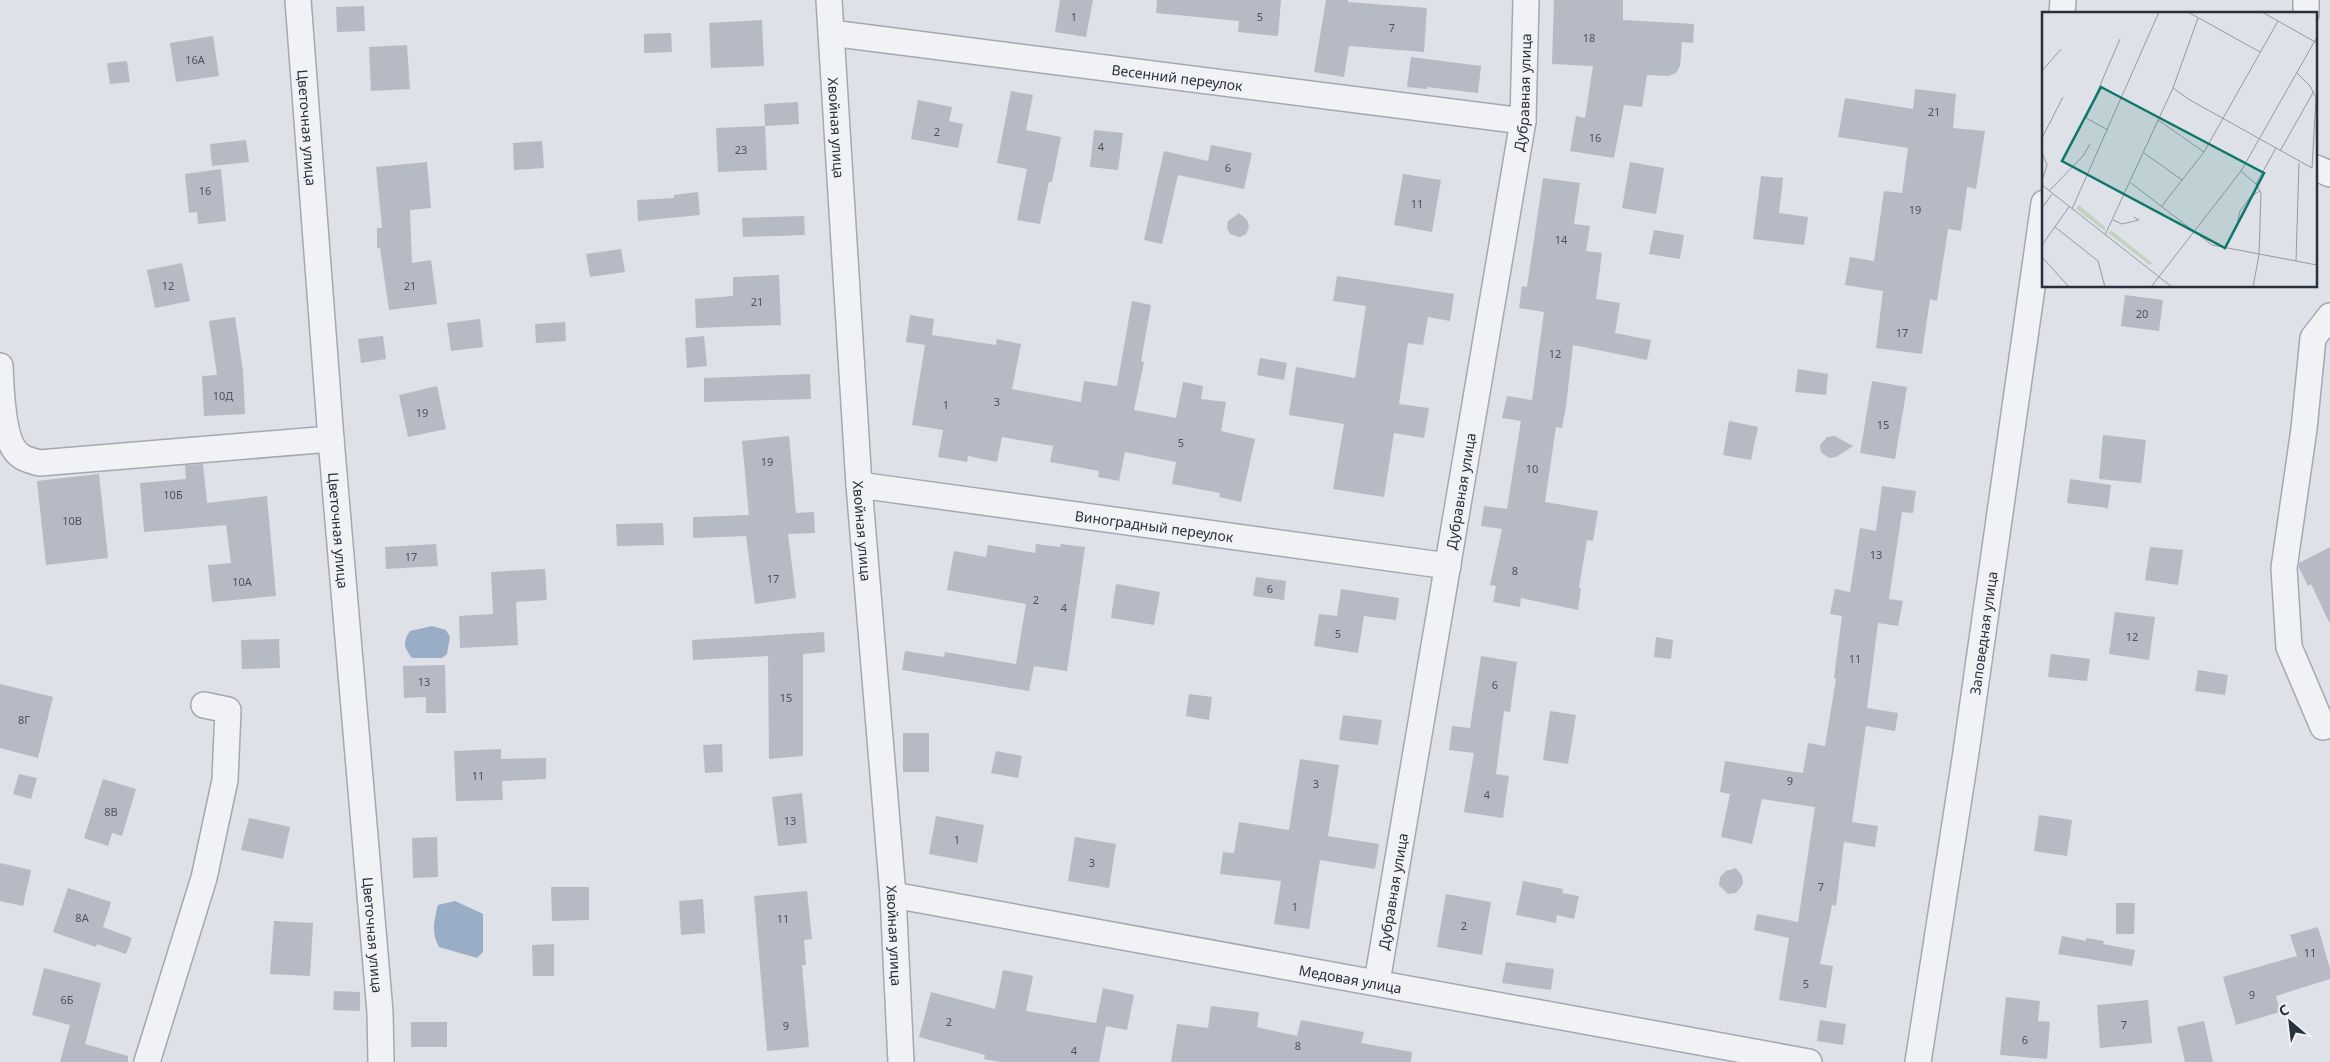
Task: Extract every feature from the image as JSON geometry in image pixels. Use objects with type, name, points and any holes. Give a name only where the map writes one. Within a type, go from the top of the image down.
[{"type":"street","name":"Цветочная улица","points":[[298,0],[331,440],[380,1012],[381,1062]]},
{"type":"street","name":"Хвойная улица","points":[[829,0],[859,485],[893,895],[902,1062]]},
{"type":"street","name":"Дубравная улица","points":[[1378,982],[1523,121],[1526,0]]},
{"type":"street","name":"Весенний переулок","points":[[831,32],[1523,121]]},
{"type":"street","points":[[2318,169],[2330,174]]},
{"type":"street","name":"Заповедная улица","points":[[1918,1062],[1965,759],[2042,217]]},
{"type":"street","points":[[2323,727],[2289,647],[2284,568],[2304,429],[2313,338],[2330,316]]},
{"type":"street","points":[[0,366],[2,403],[8,436],[19,456],[39,463],[331,440]]},
{"type":"street","name":"Виноградный переулок","points":[[859,485],[1448,566]]},
{"type":"street","points":[[147,1062],[204,878],[225,780],[228,710],[204,705]]},
{"type":"street","name":"Медовая улица","points":[[893,895],[1809,1062]]},
{"type":"water","points":[[432,626],[446,630],[450,637],[447,654],[442,658],[412,658],[405,645],[407,635],[410,631]]},
{"type":"water","points":[[455,901],[483,914],[483,952],[477,958],[439,947],[436,942],[434,926],[438,905]]},
{"type":"building","points":[[1060,0],[1093,0],[1086,37],[1055,32]]},
{"type":"building","points":[[1157,0],[1281,0],[1278,36],[1238,32],[1239,21],[1156,13]]},
{"type":"building","points":[[1326,0],[1348,0],[1348,2],[1427,8],[1424,52],[1349,46],[1344,77],[1314,72]]},
{"type":"building","points":[[1554,0],[1623,0],[1623,20],[1694,24],[1693,43],[1682,42],[1680,66],[1676,73],[1668,76],[1647,75],[1642,107],[1624,105],[1614,158],[1570,151],[1576,116],[1585,118],[1593,66],[1552,64]]},
{"type":"building","points":[[364,6],[365,31],[337,32],[336,7]]},
{"type":"building","points":[[762,20],[764,66],[711,68],[709,23]]},
{"type":"building","points":[[671,33],[672,52],[644,53],[644,34]]},
{"type":"building","points":[[213,36],[219,76],[176,82],[170,43]]},
{"type":"building","points":[[407,45],[410,89],[371,91],[369,47]]},
{"type":"building","points":[[1411,57],[1481,66],[1478,93],[1427,87],[1427,89],[1407,87]]},
{"type":"building","points":[[127,61],[130,82],[110,84],[107,63]]},
{"type":"building","points":[[1915,89],[1956,94],[1953,128],[1985,131],[1976,189],[1967,187],[1961,231],[1948,229],[1937,301],[1930,299],[1922,354],[1876,348],[1883,291],[1845,285],[1850,257],[1874,261],[1884,191],[1902,193],[1908,148],[1838,137],[1845,98],[1913,109]]},
{"type":"building","points":[[1011,91],[1033,95],[1026,130],[1061,137],[1052,182],[1049,182],[1040,224],[1017,220],[1027,169],[997,163]]},
{"type":"building","points":[[918,100],[952,107],[949,121],[963,124],[958,148],[911,139]]},
{"type":"building","points":[[798,102],[799,124],[765,126],[764,104]]},
{"type":"building","points":[[765,126],[767,170],[718,172],[716,128]]},
{"type":"building","points":[[1094,130],[1123,133],[1118,170],[1090,167]]},
{"type":"building","points":[[246,140],[249,162],[212,166],[210,144]]},
{"type":"building","points":[[542,141],[544,168],[514,170],[513,143]]},
{"type":"building","points":[[1211,145],[1252,153],[1244,189],[1178,175],[1162,244],[1144,240],[1164,151],[1208,161]]},
{"type":"building","points":[[427,162],[431,208],[410,210],[412,263],[431,260],[437,304],[389,310],[380,248],[377,248],[377,228],[382,228],[376,167]]},
{"type":"building","points":[[1630,162],[1664,168],[1656,214],[1622,208]]},
{"type":"building","points":[[221,169],[226,221],[198,224],[197,212],[189,213],[185,174]]},
{"type":"building","points":[[1403,174],[1441,180],[1432,232],[1394,225]]},
{"type":"building","points":[[1761,176],[1783,178],[1779,213],[1808,217],[1804,245],[1753,239]]},
{"type":"building","points":[[1543,178],[1580,183],[1574,224],[1590,226],[1586,251],[1602,253],[1596,299],[1620,303],[1615,333],[1651,340],[1647,360],[1573,345],[1566,406],[1562,428],[1556,427],[1545,502],[1598,511],[1593,541],[1587,540],[1579,587],[1581,588],[1578,610],[1521,598],[1520,607],[1493,602],[1496,586],[1490,585],[1502,529],[1481,526],[1484,506],[1507,509],[1521,421],[1502,418],[1507,396],[1532,400],[1544,312],[1519,308],[1522,286],[1527,287]]},
{"type":"building","points":[[698,192],[700,215],[638,221],[637,200],[674,198],[674,195]]},
{"type":"building","points":[[1239,213],[1247,220],[1249,227],[1246,234],[1240,237],[1230,234],[1227,228],[1228,221]]},
{"type":"building","points":[[804,216],[805,235],[743,237],[742,218]]},
{"type":"building","points":[[1654,230],[1684,235],[1680,259],[1649,254]]},
{"type":"building","points":[[621,249],[625,272],[590,277],[586,254]]},
{"type":"building","points":[[182,263],[190,301],[155,308],[147,270]]},
{"type":"building","points":[[779,275],[781,325],[696,328],[695,299],[733,296],[733,277]]},
{"type":"building","points":[[1337,276],[1454,294],[1450,321],[1428,317],[1423,345],[1408,343],[1399,404],[1429,408],[1424,438],[1394,433],[1384,497],[1333,489],[1344,424],[1289,415],[1296,367],[1355,378],[1366,306],[1333,301]]},
{"type":"building","points":[[2125,295],[2163,300],[2159,331],[2121,326]]},
{"type":"building","points":[[1132,301],[1151,305],[1141,361],[1144,362],[1134,410],[1176,418],[1183,382],[1203,386],[1201,399],[1226,402],[1221,431],[1255,439],[1241,502],[1219,497],[1220,493],[1172,484],[1176,462],[1125,452],[1119,481],[1098,477],[1099,471],[1050,462],[1053,446],[1002,437],[997,462],[968,456],[967,462],[938,457],[943,430],[912,425],[925,345],[906,342],[910,315],[934,319],[932,335],[996,345],[997,339],[1021,344],[1012,389],[1081,402],[1084,381],[1117,386]]},
{"type":"building","points":[[235,317],[243,371],[245,414],[204,416],[202,376],[217,375],[209,321]]},
{"type":"building","points":[[480,319],[483,347],[451,351],[447,323]]},
{"type":"building","points":[[565,322],[566,341],[536,343],[535,324]]},
{"type":"building","points":[[383,336],[386,359],[361,363],[358,339]]},
{"type":"building","points":[[704,336],[707,366],[687,368],[685,338]]},
{"type":"building","points":[[1260,358],[1287,363],[1284,380],[1257,375]]},
{"type":"building","points":[[1798,369],[1828,374],[1826,395],[1795,392]]},
{"type":"building","points":[[810,374],[811,399],[704,402],[704,378]]},
{"type":"building","points":[[1872,381],[1907,387],[1895,459],[1860,453]]},
{"type":"building","points":[[437,386],[446,429],[408,437],[399,395]]},
{"type":"building","points":[[1729,421],[1758,427],[1751,460],[1723,455]]},
{"type":"building","points":[[2103,435],[2146,440],[2141,483],[2099,479]]},
{"type":"building","points":[[789,436],[796,513],[814,512],[815,533],[788,534],[796,598],[755,604],[746,536],[693,538],[693,517],[749,515],[742,441]]},
{"type":"building","points":[[1835,436],[1853,446],[1836,457],[1829,458],[1821,452],[1820,445],[1827,437]]},
{"type":"building","points":[[203,464],[207,503],[267,496],[276,596],[212,602],[208,565],[231,563],[226,525],[144,532],[140,483],[186,479],[185,465]]},
{"type":"building","points":[[99,474],[108,558],[46,565],[37,481]]},
{"type":"building","points":[[2070,479],[2111,485],[2108,508],[2067,503]]},
{"type":"building","points":[[1882,486],[1916,491],[1913,513],[1902,512],[1889,599],[1903,601],[1898,626],[1878,623],[1867,708],[1898,713],[1895,731],[1866,726],[1852,822],[1878,826],[1875,847],[1844,842],[1836,906],[1832,905],[1820,964],[1833,966],[1826,1008],[1779,1000],[1789,938],[1754,930],[1757,914],[1798,922],[1815,807],[1762,799],[1752,844],[1721,837],[1730,794],[1720,792],[1725,761],[1803,773],[1808,743],[1825,746],[1836,679],[1834,678],[1842,616],[1830,614],[1835,589],[1850,592],[1860,528],[1876,531]]},
{"type":"building","points":[[663,523],[664,545],[617,546],[616,524]]},
{"type":"building","points":[[436,544],[438,566],[386,569],[385,547]]},
{"type":"building","points":[[1036,544],[1060,547],[1061,544],[1085,547],[1067,671],[1034,666],[1029,691],[902,670],[905,651],[944,657],[945,652],[1016,664],[1026,604],[947,590],[954,551],[986,557],[988,545],[1035,553]]},
{"type":"building","points":[[2150,547],[2183,550],[2178,585],[2145,580]]},
{"type":"building","points":[[2330,547],[2330,624],[2311,584],[2308,586],[2299,568],[2299,563]]},
{"type":"building","points":[[545,569],[547,600],[516,602],[518,645],[460,648],[459,616],[493,614],[491,572]]},
{"type":"building","points":[[1256,577],[1286,581],[1284,600],[1253,596]]},
{"type":"building","points":[[1116,584],[1160,592],[1154,625],[1111,618]]},
{"type":"building","points":[[1341,589],[1399,598],[1396,620],[1364,616],[1358,653],[1314,646],[1319,614],[1337,616]]},
{"type":"building","points":[[2115,612],[2155,617],[2149,660],[2109,654]]},
{"type":"building","points":[[824,632],[825,652],[803,654],[803,756],[769,759],[768,656],[693,660],[692,640]]},
{"type":"building","points":[[1656,637],[1673,640],[1671,659],[1654,657]]},
{"type":"building","points":[[279,639],[280,668],[242,669],[241,640]]},
{"type":"building","points":[[2051,654],[2090,659],[2087,681],[2048,677]]},
{"type":"building","points":[[1481,656],[1517,662],[1510,712],[1504,711],[1496,774],[1509,776],[1503,818],[1464,812],[1474,753],[1449,750],[1452,726],[1470,728]]},
{"type":"building","points":[[445,665],[446,713],[426,713],[426,697],[404,698],[403,666]]},
{"type":"building","points":[[2198,670],[2228,675],[2225,695],[2195,691]]},
{"type":"building","points":[[0,684],[53,697],[38,758],[0,748]]},
{"type":"building","points":[[1189,694],[1212,697],[1209,720],[1186,716]]},
{"type":"building","points":[[1550,711],[1576,715],[1568,764],[1543,760]]},
{"type":"building","points":[[1343,715],[1382,720],[1378,745],[1339,740]]},
{"type":"building","points":[[903,733],[929,733],[929,772],[903,772]]},
{"type":"building","points":[[722,744],[723,772],[705,773],[703,745]]},
{"type":"building","points":[[501,749],[501,759],[546,758],[546,779],[502,781],[503,800],[456,801],[454,751]]},
{"type":"building","points":[[996,751],[1022,756],[1018,778],[991,773]]},
{"type":"building","points":[[1300,759],[1339,765],[1328,836],[1379,844],[1375,869],[1320,860],[1309,929],[1274,924],[1281,881],[1220,874],[1223,852],[1234,853],[1239,822],[1289,830]]},
{"type":"building","points":[[19,774],[37,778],[31,799],[13,794]]},
{"type":"building","points":[[103,779],[136,789],[122,836],[112,833],[108,846],[84,838]]},
{"type":"building","points":[[802,793],[807,843],[778,846],[772,797]]},
{"type":"building","points":[[2039,815],[2072,820],[2067,856],[2034,851]]},
{"type":"building","points":[[936,816],[984,825],[977,863],[929,854]]},
{"type":"building","points":[[249,818],[290,827],[283,859],[241,850]]},
{"type":"building","points":[[437,837],[438,877],[413,878],[412,838]]},
{"type":"building","points":[[1075,837],[1116,844],[1109,888],[1068,881]]},
{"type":"building","points":[[0,863],[31,870],[23,906],[0,901]]},
{"type":"building","points":[[1736,868],[1742,876],[1743,884],[1736,893],[1728,894],[1719,885],[1720,877],[1726,871]]},
{"type":"building","points":[[1523,881],[1563,889],[1562,893],[1579,896],[1574,919],[1557,915],[1556,923],[1516,915]]},
{"type":"building","points":[[551,887],[589,887],[589,920],[552,921]]},
{"type":"building","points":[[68,888],[111,902],[103,927],[132,938],[126,954],[97,944],[96,947],[53,932]]},
{"type":"building","points":[[807,891],[812,939],[804,940],[806,965],[802,965],[809,1047],[767,1051],[754,896]]},
{"type":"building","points":[[1446,894],[1491,902],[1482,955],[1437,947]]},
{"type":"building","points":[[703,899],[705,933],[681,935],[679,901]]},
{"type":"building","points":[[2116,903],[2135,903],[2134,934],[2116,934]]},
{"type":"building","points":[[274,921],[313,923],[310,976],[270,974]]},
{"type":"building","points":[[2318,927],[2330,969],[2330,979],[2276,996],[2280,1012],[2236,1025],[2223,977],[2297,956],[2290,935]]},
{"type":"building","points":[[2062,936],[2086,941],[2086,938],[2104,941],[2103,944],[2135,950],[2132,966],[2058,954]]},
{"type":"building","points":[[554,944],[554,976],[533,976],[532,945]]},
{"type":"building","points":[[1506,962],[1554,969],[1551,990],[1502,983]]},
{"type":"building","points":[[44,968],[101,983],[85,1044],[128,1056],[128,1062],[60,1062],[70,1025],[32,1015]]},
{"type":"building","points":[[1003,970],[1033,976],[1026,1011],[1096,1023],[1103,988],[1134,995],[1127,1030],[1106,1026],[1099,1062],[1000,1062],[984,1059],[985,1055],[919,1037],[931,992],[995,1009]]},
{"type":"building","points":[[334,991],[360,992],[360,1011],[333,1010]]},
{"type":"building","points":[[2006,997],[2040,1001],[2038,1021],[2050,1022],[2047,1059],[2000,1055]]},
{"type":"building","points":[[2148,1000],[2152,1043],[2100,1048],[2097,1005]]},
{"type":"building","points":[[1211,1006],[1259,1012],[1257,1027],[1297,1036],[1301,1020],[1364,1032],[1361,1043],[1412,1052],[1411,1062],[1171,1062],[1177,1024],[1208,1028]]},
{"type":"building","points":[[1820,1020],[1846,1024],[1843,1045],[1817,1041]]},
{"type":"building","points":[[2204,1021],[2213,1062],[2185,1062],[2177,1027]]},
{"type":"building","points":[[411,1022],[447,1022],[447,1047],[411,1047]]}]
